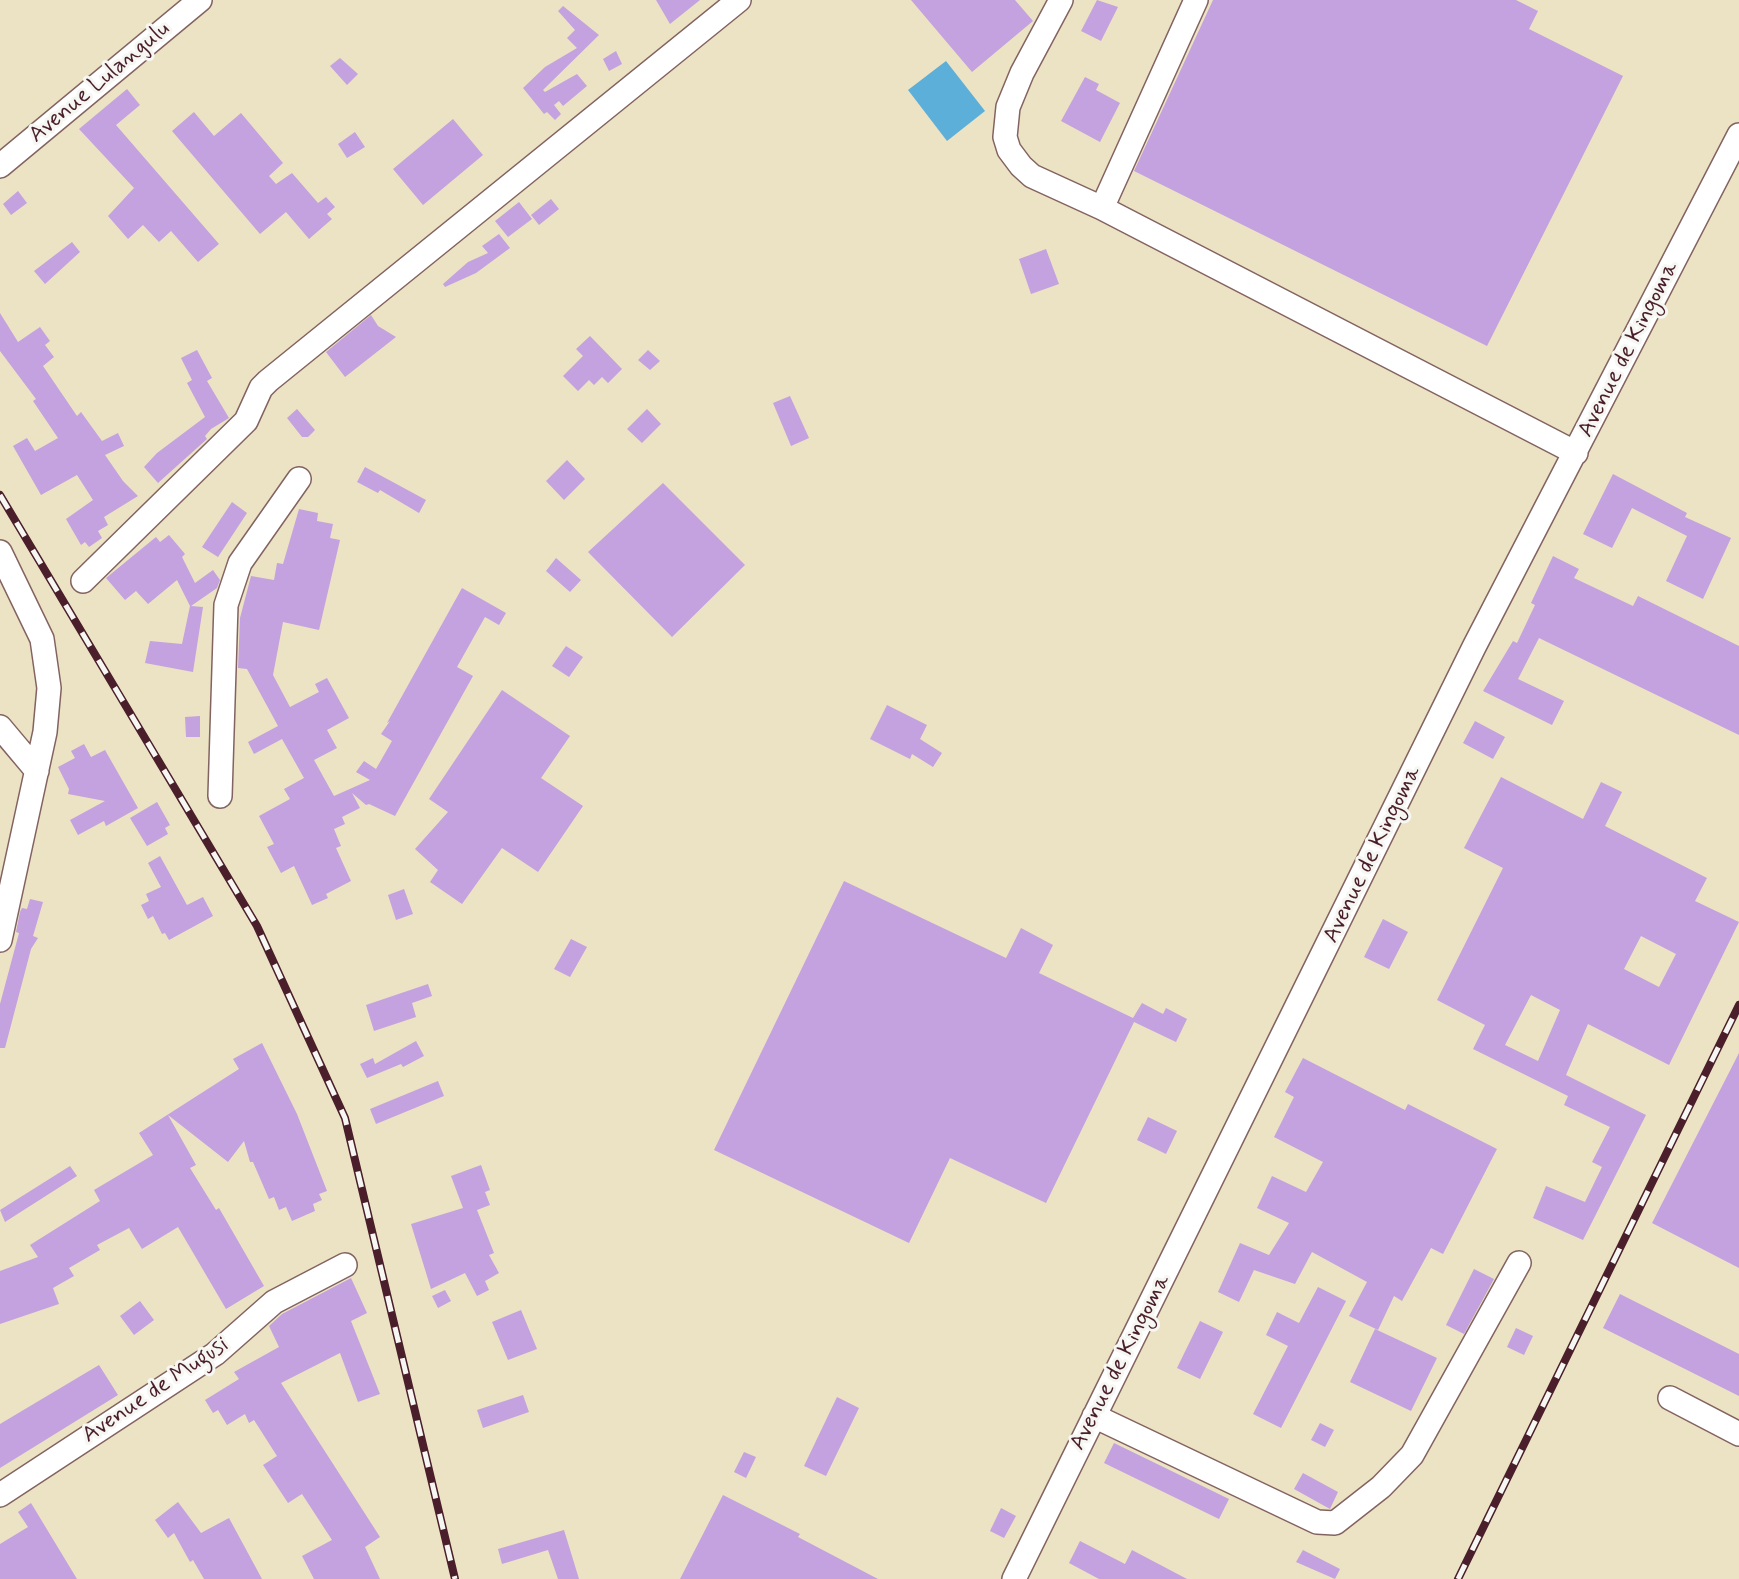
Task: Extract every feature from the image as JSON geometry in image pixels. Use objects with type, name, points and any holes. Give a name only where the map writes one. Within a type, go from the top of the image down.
[{"type":"street","name":"Avenue Lulangulu","points":[[0,166],[200,0]]},
{"type":"street","points":[[83,581],[246,421],[261,388],[268,381],[739,0]]},
{"type":"street","points":[[1061,0],[1022,73],[1008,107],[1005,137],[1015,159],[1032,176],[1102,208],[1576,453]]},
{"type":"street","points":[[1102,208],[1196,0]]},
{"type":"street","name":"Avenue de Kingoma","points":[[1014,1579],[1474,647],[1739,135]]},
{"type":"street","points":[[220,796],[226,605],[240,563],[299,479]]},
{"type":"street","points":[[0,552],[9,594],[42,639],[49,688],[37,771],[0,940]]},
{"type":"street","points":[[0,727],[37,771]]},
{"type":"street","points":[[1094,1416],[1317,1522],[1335,1523],[1381,1487],[1412,1455],[1519,1263]]},
{"type":"street","name":"Avenue de Mugusi","points":[[0,1495],[215,1354],[274,1302],[345,1265]]},
{"type":"street","points":[[1670,1398],[1739,1434]]},
{"type":"water","points":[[946,61],[985,111],[947,141],[908,90]]},
{"type":"building","points":[[656,0],[700,0],[670,24]]},
{"type":"building","points":[[911,0],[1015,0],[1033,21],[972,72]]},
{"type":"building","points":[[1097,0],[1118,7],[1101,41],[1081,31]]},
{"type":"building","points":[[1213,0],[1516,0],[1538,11],[1529,29],[1623,76],[1487,346],[1134,171]]},
{"type":"building","points":[[563,6],[599,35],[543,90],[545,92],[577,74],[587,86],[563,106],[559,101],[554,105],[561,114],[555,120],[547,112],[544,114],[523,88],[545,67],[577,48],[567,38],[575,30],[558,11]]},
{"type":"building","points":[[616,51],[622,64],[609,71],[603,59]]},
{"type":"building","points":[[340,58],[358,74],[347,85],[330,66]]},
{"type":"building","points":[[1085,77],[1099,84],[1096,90],[1120,103],[1100,142],[1061,121]]},
{"type":"building","points":[[127,89],[140,105],[116,125],[219,244],[198,262],[171,231],[159,242],[143,225],[128,239],[108,216],[134,188],[79,129]]},
{"type":"building","points":[[194,112],[214,136],[241,113],[283,163],[269,176],[276,184],[292,173],[318,203],[326,197],[335,207],[327,214],[332,219],[309,239],[286,212],[260,234],[172,131]]},
{"type":"building","points":[[453,119],[483,155],[423,205],[393,169]]},
{"type":"building","points":[[355,132],[365,147],[347,158],[338,144]]},
{"type":"building","points":[[18,191],[27,203],[11,215],[3,204]]},
{"type":"building","points":[[551,199],[559,209],[539,225],[531,215]]},
{"type":"building","points":[[519,202],[532,219],[508,237],[495,221]]},
{"type":"building","points":[[499,234],[510,248],[476,273],[445,287],[443,284],[468,262],[488,253],[482,246]]},
{"type":"building","points":[[72,242],[80,252],[45,284],[34,271]]},
{"type":"building","points":[[1046,249],[1059,284],[1031,294],[1019,259]]},
{"type":"building","points":[[0,313],[18,342],[40,327],[50,341],[45,345],[54,357],[43,366],[77,416],[81,412],[102,441],[118,433],[124,446],[105,455],[123,481],[138,496],[104,517],[108,525],[98,531],[102,538],[89,547],[85,542],[81,545],[66,519],[93,500],[77,475],[41,495],[13,446],[27,438],[35,451],[58,438],[33,401],[36,399],[0,351]]},
{"type":"building","points":[[371,315],[378,326],[396,337],[345,377],[326,352]]},
{"type":"building","points":[[590,336],[622,369],[608,383],[602,377],[594,385],[589,380],[578,391],[563,376],[583,356],[576,349]]},
{"type":"building","points":[[197,350],[212,378],[207,381],[229,418],[211,429],[205,436],[207,439],[158,483],[144,467],[157,453],[205,417],[187,383],[192,380],[181,358]]},
{"type":"building","points":[[648,350],[660,361],[650,370],[638,360]]},
{"type":"building","points":[[790,396],[809,438],[791,446],[773,403]]},
{"type":"building","points":[[297,409],[315,430],[308,437],[302,437],[287,418]]},
{"type":"building","points":[[647,409],[661,424],[642,443],[627,429]]},
{"type":"building","points":[[567,460],[585,479],[564,500],[546,481]]},
{"type":"building","points":[[365,467],[426,500],[419,513],[380,490],[378,493],[357,482]]},
{"type":"building","points":[[1613,474],[1687,513],[1685,517],[1731,538],[1703,599],[1666,581],[1687,536],[1632,508],[1612,548],[1583,534]]},
{"type":"building","points":[[663,483],[745,565],[672,637],[588,552]]},
{"type":"building","points":[[232,502],[247,513],[218,557],[202,547]]},
{"type":"building","points":[[299,509],[318,513],[317,521],[333,524],[330,538],[340,540],[319,630],[283,622],[273,675],[290,707],[319,692],[315,684],[327,678],[349,718],[327,730],[337,748],[314,760],[334,796],[370,780],[356,772],[364,761],[376,769],[392,741],[381,734],[462,588],[506,613],[499,625],[485,617],[457,667],[473,676],[395,816],[366,805],[352,793],[360,808],[342,817],[345,824],[334,829],[341,846],[336,848],[351,881],[326,894],[328,898],[312,905],[294,866],[281,873],[267,847],[274,844],[259,816],[290,799],[284,789],[304,778],[282,739],[254,754],[248,742],[278,726],[247,669],[238,668],[240,618],[251,576],[274,580],[277,563],[283,564]]},
{"type":"building","points":[[169,535],[185,554],[182,557],[195,583],[213,570],[220,580],[217,588],[191,606],[203,607],[193,672],[145,663],[150,641],[182,644],[190,606],[177,580],[148,604],[136,591],[125,600],[106,578],[156,537],[160,542]]},
{"type":"building","points":[[1553,556],[1579,569],[1574,578],[1633,606],[1638,596],[1739,646],[1739,735],[1539,638],[1518,679],[1564,701],[1552,725],[1483,691],[1513,641],[1517,643],[1535,605],[1531,603]]},
{"type":"building","points":[[556,558],[581,580],[570,592],[546,571]]},
{"type":"building","points":[[566,646],[583,657],[569,677],[552,666]]},
{"type":"building","points":[[502,690],[570,736],[541,778],[583,806],[538,872],[502,848],[462,904],[430,882],[438,870],[415,849],[448,812],[429,799]]},
{"type":"building","points":[[887,705],[927,725],[920,739],[942,753],[933,767],[912,754],[910,759],[870,739]]},
{"type":"building","points":[[200,716],[200,737],[186,737],[185,717]]},
{"type":"building","points":[[1475,721],[1505,737],[1493,759],[1463,743]]},
{"type":"building","points":[[84,744],[91,757],[105,750],[138,808],[106,826],[104,821],[78,835],[70,820],[105,801],[68,794],[69,789],[58,767],[75,758],[71,751]]},
{"type":"building","points":[[1501,777],[1583,819],[1601,782],[1622,792],[1605,826],[1707,878],[1695,901],[1739,922],[1669,1065],[1588,1024],[1566,1075],[1646,1115],[1583,1240],[1533,1218],[1546,1186],[1585,1202],[1602,1167],[1592,1162],[1610,1127],[1564,1105],[1568,1096],[1473,1049],[1485,1025],[1437,1000],[1503,868],[1464,848]],"holes":[[[1641,936],[1676,954],[1659,987],[1624,969]],[[1531,995],[1560,1010],[1538,1061],[1505,1045]]]},
{"type":"building","points":[[157,802],[170,825],[165,828],[168,834],[147,846],[130,818]]},
{"type":"building","points":[[160,856],[187,905],[203,897],[213,916],[169,940],[165,933],[162,934],[153,916],[148,919],[141,905],[149,901],[146,894],[161,887],[148,863]]},
{"type":"building","points":[[844,881],[1006,958],[1021,928],[1053,945],[1039,973],[1133,1018],[1142,1003],[1163,1014],[1166,1008],[1187,1019],[1176,1042],[1134,1022],[1046,1203],[950,1158],[909,1243],[714,1150]]},
{"type":"building","points":[[404,889],[413,914],[396,920],[388,895]]},
{"type":"building","points":[[30,899],[43,902],[33,936],[38,938],[31,949],[5,1048],[0,1048],[0,1004],[19,933],[16,932],[20,912],[22,908],[27,909]]},
{"type":"building","points":[[1383,919],[1408,932],[1389,969],[1364,957]]},
{"type":"building","points":[[571,939],[587,947],[570,977],[554,969]]},
{"type":"building","points":[[428,984],[432,996],[412,1003],[416,1017],[374,1031],[366,1005]]},
{"type":"building","points":[[416,1041],[424,1056],[403,1067],[401,1064],[367,1078],[360,1064],[373,1058],[375,1064]]},
{"type":"building","points":[[262,1043],[297,1114],[327,1191],[319,1194],[322,1200],[313,1204],[315,1211],[292,1221],[286,1207],[279,1210],[274,1197],[269,1199],[253,1162],[250,1162],[244,1141],[228,1162],[168,1115],[196,1165],[190,1168],[216,1210],[219,1208],[264,1286],[226,1309],[178,1227],[142,1249],[129,1228],[97,1245],[100,1250],[69,1268],[74,1276],[53,1288],[59,1304],[0,1324],[0,1271],[38,1257],[30,1245],[100,1201],[94,1190],[153,1155],[139,1133],[239,1069],[233,1059]]},
{"type":"building","points":[[1739,1053],[1739,1268],[1652,1223]]},
{"type":"building","points":[[1303,1058],[1405,1110],[1408,1104],[1497,1149],[1443,1254],[1431,1248],[1402,1301],[1394,1296],[1378,1330],[1349,1316],[1367,1282],[1312,1252],[1295,1284],[1254,1270],[1239,1302],[1218,1292],[1240,1243],[1269,1255],[1289,1223],[1257,1208],[1272,1176],[1306,1192],[1323,1162],[1274,1137],[1294,1097],[1285,1092]]},
{"type":"building","points":[[438,1081],[444,1096],[376,1124],[370,1109]]},
{"type":"building","points":[[1148,1117],[1177,1131],[1166,1154],[1137,1140]]},
{"type":"building","points":[[481,1165],[490,1190],[485,1192],[490,1205],[477,1210],[494,1253],[489,1255],[499,1273],[485,1281],[489,1290],[477,1296],[465,1273],[431,1289],[411,1224],[463,1208],[451,1176]]},
{"type":"building","points":[[70,1166],[77,1176],[5,1222],[0,1210]]},
{"type":"building","points":[[1474,1269],[1494,1279],[1464,1334],[1446,1325]]},
{"type":"building","points":[[351,1278],[367,1313],[351,1321],[380,1394],[358,1402],[340,1353],[281,1383],[380,1537],[365,1547],[380,1579],[314,1579],[302,1556],[332,1540],[302,1494],[288,1503],[263,1465],[277,1456],[254,1420],[249,1423],[245,1414],[227,1425],[218,1410],[213,1413],[205,1400],[239,1379],[234,1372],[279,1347],[269,1326],[282,1314]]},
{"type":"building","points":[[1318,1287],[1346,1301],[1281,1428],[1253,1414],[1288,1346],[1266,1335],[1277,1312],[1299,1323]]},
{"type":"building","points":[[445,1290],[451,1301],[438,1308],[432,1296]]},
{"type":"building","points":[[1620,1294],[1739,1354],[1739,1396],[1603,1328]]},
{"type":"building","points":[[140,1301],[154,1320],[134,1335],[120,1316]]},
{"type":"building","points":[[521,1310],[537,1349],[508,1360],[492,1322]]},
{"type":"building","points":[[1200,1321],[1223,1332],[1200,1379],[1177,1368]]},
{"type":"building","points":[[1516,1328],[1533,1336],[1524,1355],[1507,1347]]},
{"type":"building","points":[[1375,1329],[1437,1358],[1411,1411],[1350,1382]]},
{"type":"building","points":[[99,1365],[118,1395],[0,1468],[0,1424]]},
{"type":"building","points":[[523,1395],[529,1412],[483,1428],[477,1410]]},
{"type":"building","points":[[837,1397],[859,1408],[826,1476],[804,1466]]},
{"type":"building","points":[[1320,1423],[1334,1430],[1325,1447],[1311,1440]]},
{"type":"building","points":[[1114,1443],[1229,1499],[1219,1519],[1104,1463]]},
{"type":"building","points":[[744,1452],[756,1457],[746,1478],[734,1472]]},
{"type":"building","points":[[1303,1473],[1338,1492],[1330,1509],[1294,1489]]},
{"type":"building","points":[[723,1495],[800,1534],[798,1537],[878,1579],[680,1579]]},
{"type":"building","points":[[178,1502],[201,1533],[229,1518],[262,1579],[204,1579],[193,1560],[190,1562],[174,1533],[168,1538],[155,1520]]},
{"type":"building","points":[[31,1503],[77,1579],[0,1579],[0,1544],[28,1527],[18,1512]]},
{"type":"building","points":[[1001,1508],[1016,1516],[1004,1538],[990,1531]]},
{"type":"building","points":[[564,1530],[579,1579],[558,1579],[548,1550],[502,1564],[498,1549]]},
{"type":"building","points":[[1080,1541],[1125,1564],[1132,1550],[1187,1579],[1099,1579],[1069,1563]]},
{"type":"building","points":[[1303,1550],[1340,1569],[1335,1579],[1296,1562]]},
{"type":"railway","points":[[0,495],[257,926],[345,1118],[455,1579]]},
{"type":"railway","points":[[1458,1579],[1739,1005]]}]
